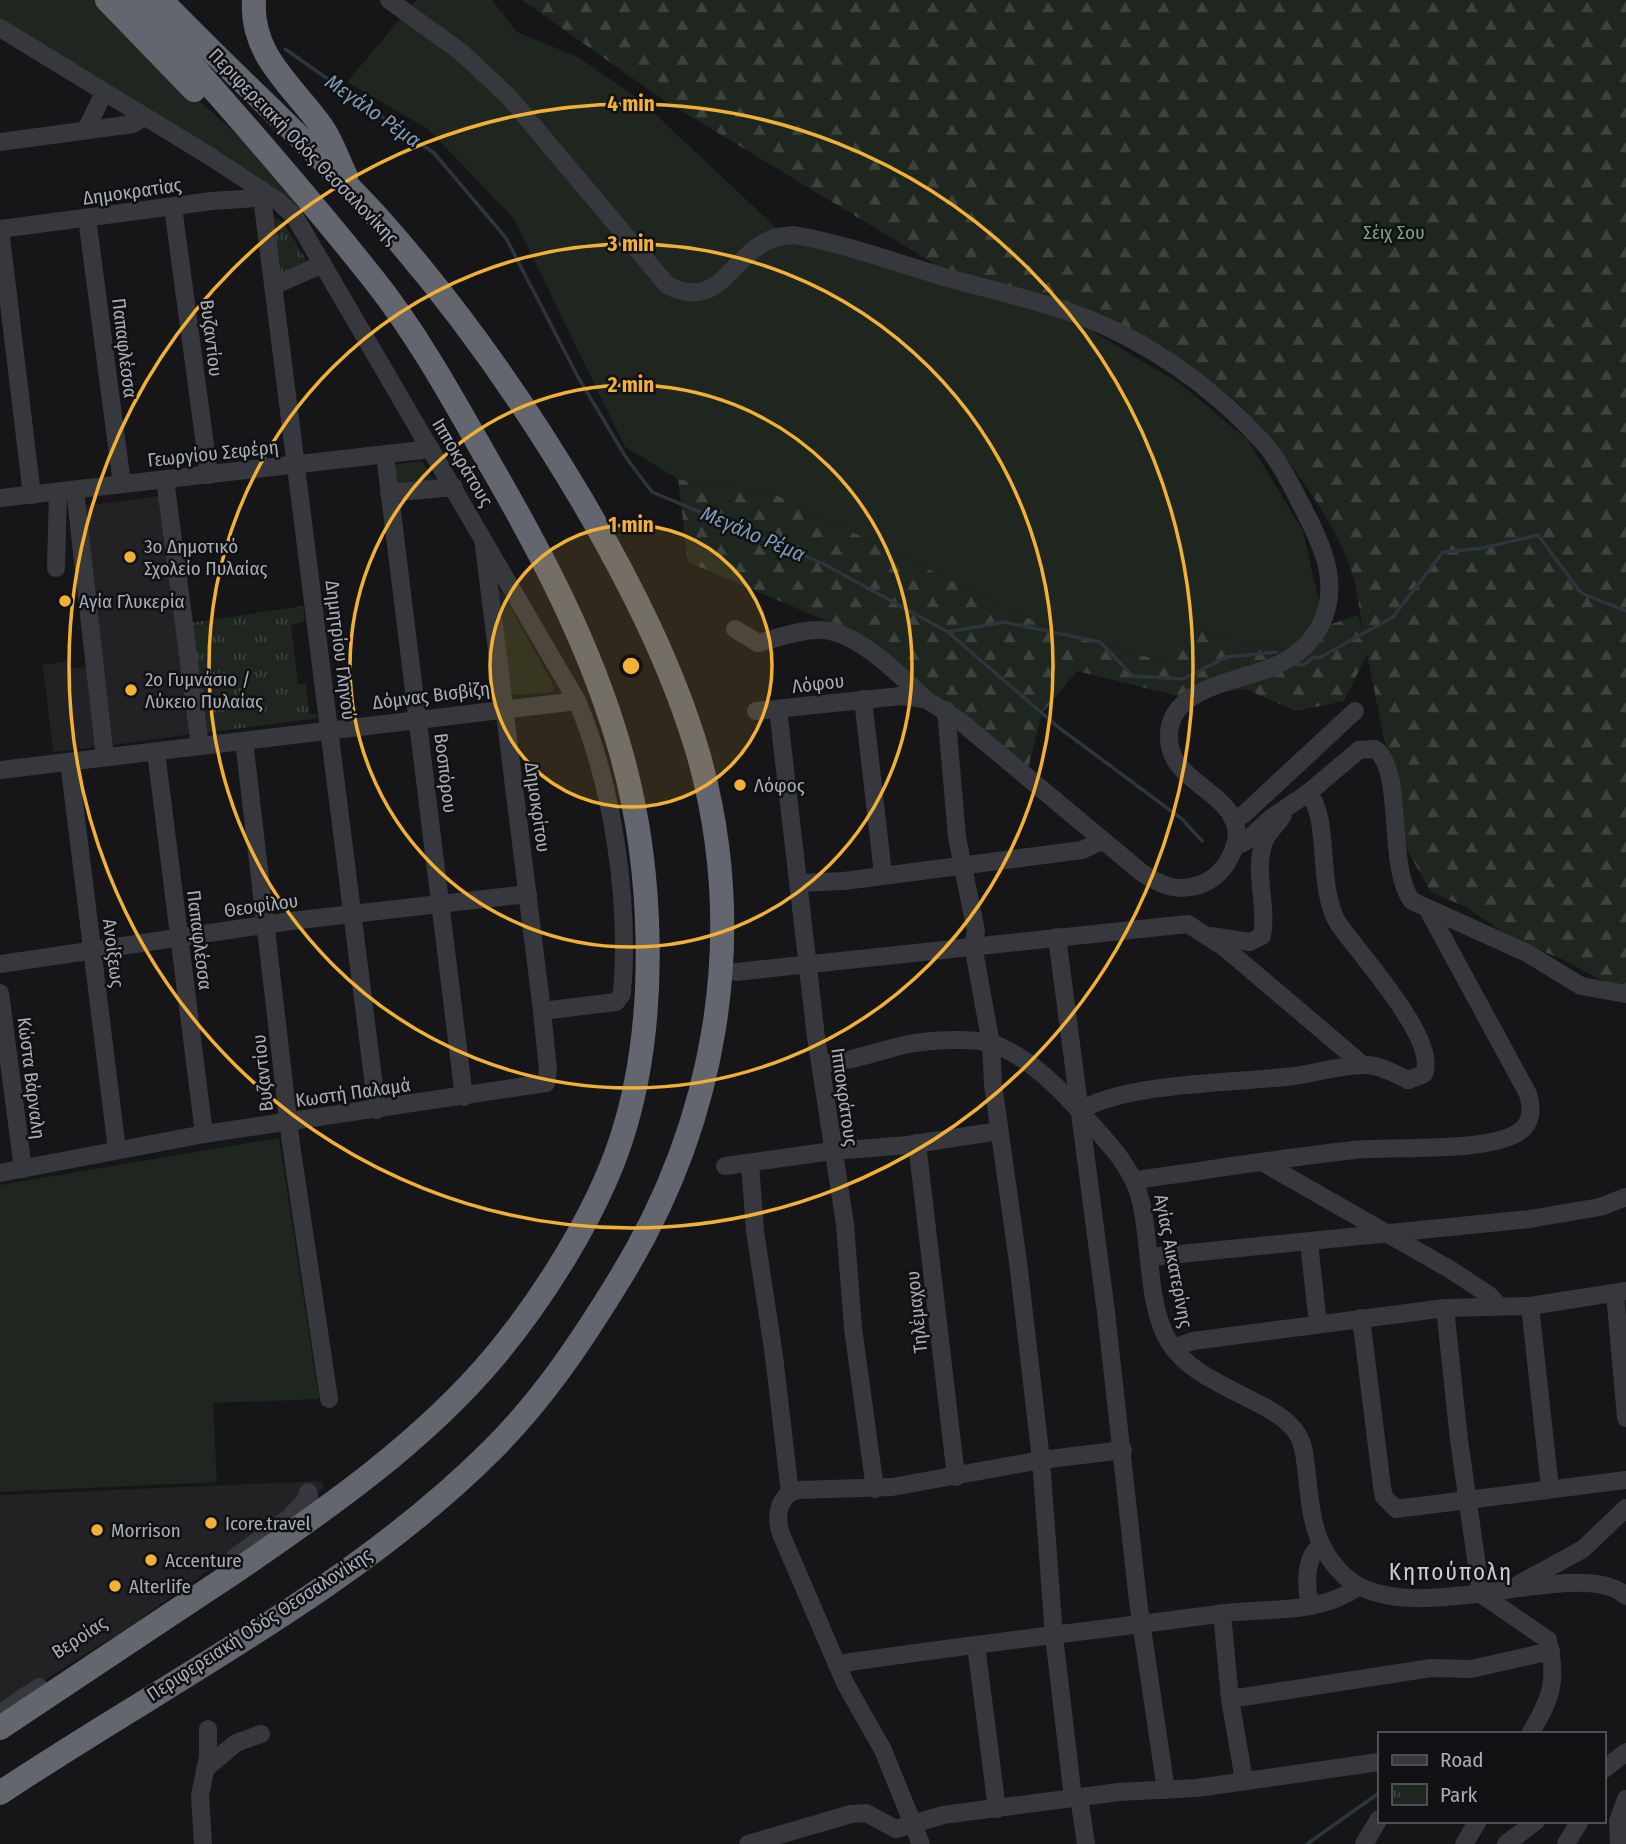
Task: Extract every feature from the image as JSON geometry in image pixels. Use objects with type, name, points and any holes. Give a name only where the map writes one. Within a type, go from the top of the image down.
[{"type":"highway","points":[[107,0],[230,124],[270,150]]},
{"type":"highway","name":"Περιφερειακή Οδός Θεσσαλονίκης","points":[[0,1728],[310,1520],[390,1457],[456,1398],[496,1354],[532,1307],[578,1231],[620,1142],[636,1074],[647,984],[644,887],[626,773],[596,678],[534,539],[444,385],[376,283],[270,150],[134,0]]},
{"type":"highway","name":"Περιφερειακή Οδός Θεσσαλονίκης","points":[[0,1793],[300,1602],[406,1525],[488,1454],[549,1388],[576,1351],[628,1266],[678,1167],[705,1075],[720,989],[722,917],[706,786],[679,695],[610,550],[524,403],[451,307],[354,192],[161,0]]},
{"type":"highway","points":[[254,0],[253,12],[266,56],[323,128],[354,192]]},
{"type":"street","points":[[389,0],[461,52],[509,97],[661,279],[675,289],[692,291],[716,286],[724,281],[751,251],[770,239],[794,235],[1078,315],[1138,342],[1172,364],[1242,421],[1263,442],[1295,492],[1324,552],[1330,590],[1326,614],[1299,652],[1273,667],[1190,697],[1172,718],[1169,742],[1177,764],[1221,800],[1232,818],[1234,847],[1229,860],[1213,878],[1189,888],[1176,888],[1151,879],[1101,841],[946,710],[925,699],[867,648],[823,630],[758,643],[735,629]]},
{"type":"street","name":"Ιπποκράτους","points":[[0,28],[211,157],[295,217],[577,701],[593,740],[612,832],[623,925],[622,994],[616,1002],[542,1011]]},
{"type":"street","points":[[86,130],[104,92]]},
{"type":"street","points":[[0,142],[132,124],[144,117]]},
{"type":"street","points":[[211,157],[224,170],[227,184],[212,201]]},
{"type":"street","name":"Δημοκρατίας","points":[[0,229],[212,201],[266,197]]},
{"type":"street","name":"Δημητρίου Γληνού","points":[[266,197],[274,286],[377,1110]]},
{"type":"street","name":"Βυζαντίου","points":[[173,207],[209,475]]},
{"type":"street","name":"Παπαφλέσσα","points":[[87,218],[122,484]]},
{"type":"street","points":[[0,229],[32,495]]},
{"type":"street","points":[[274,286],[323,264]]},
{"type":"street","name":"Γεωργίου Σεφέρη","points":[[0,498],[431,449]]},
{"type":"street","name":"Βοσπόρου","points":[[384,455],[464,1097]]},
{"type":"street","points":[[165,479],[200,746]]},
{"type":"street","points":[[389,493],[454,487]]},
{"type":"street","points":[[56,568],[60,522],[67,491]]},
{"type":"street","points":[[67,491],[105,757]]},
{"type":"street","name":"Δημοκρίτου","points":[[483,537],[542,1011],[548,1070],[546,1083]]},
{"type":"street","name":"Λόφου","points":[[757,711],[901,696],[925,699]]},
{"type":"street","points":[[863,699],[883,874]]},
{"type":"street","name":"Δόμνας Βισβίζη","points":[[0,770],[503,707],[577,701]]},
{"type":"street","name":"Ιπποκράτους","points":[[778,709],[820,1064],[845,1224],[853,1328],[875,1489]]},
{"type":"street","points":[[946,710],[957,837],[976,931],[973,945],[991,1044],[992,1084],[1015,1230],[1041,1460],[1054,1636],[1076,1798],[1086,1844]]},
{"type":"street","points":[[1232,818],[1243,814],[1355,711]]},
{"type":"street","name":"Βυζαντίου","points":[[244,741],[288,1123],[329,1399]]},
{"type":"street","points":[[1234,847],[1245,842],[1359,750],[1372,748],[1379,751],[1389,775],[1404,887],[1412,901],[1527,953],[1581,986],[1626,994]]},
{"type":"street","name":"Παπαφλέσσα","points":[[156,751],[204,1134]]},
{"type":"street","name":"Ανοίξεως","points":[[69,762],[117,1150]]},
{"type":"street","points":[[1080,1111],[1097,1102],[1148,1091],[1290,1077],[1363,1065],[1381,1067],[1411,1080],[1424,1074],[1427,1062],[1424,1050],[1386,982],[1341,927],[1331,908],[1318,811],[1308,793]]},
{"type":"street","points":[[1207,935],[1250,942],[1262,936],[1266,918],[1261,895],[1264,841],[1288,806]]},
{"type":"street","points":[[799,883],[1082,850],[1101,841]]},
{"type":"street","name":"Θεοφίλου","points":[[0,964],[351,914],[528,894]]},
{"type":"street","points":[[1136,1180],[1356,1150],[1484,1143],[1517,1133],[1527,1124],[1531,1106],[1528,1094],[1427,908]]},
{"type":"street","points":[[736,972],[1188,924],[1207,935],[1363,1065]]},
{"type":"street","points":[[1057,937],[1123,1450],[1142,1625],[1166,1790]]},
{"type":"street","name":"Κώστα Βάρναλη","points":[[0,993],[3,1034],[23,1169]]},
{"type":"street","points":[[820,1064],[924,1042],[991,1044]]},
{"type":"street","name":"Αγίας Αικατερίνης","points":[[991,1044],[1004,1048],[1045,1078],[1080,1111],[1136,1180],[1161,1324],[1173,1348],[1201,1373],[1285,1421],[1297,1434],[1305,1456],[1312,1523],[1320,1546],[1332,1564],[1358,1587],[1387,1597],[1481,1594],[1602,1585],[1616,1589],[1626,1596]]},
{"type":"street","name":"Κωστή Παλαμά","points":[[0,1173],[204,1134],[546,1083]]},
{"type":"street","points":[[725,1167],[999,1131]]},
{"type":"street","name":"Τηλέμαχου","points":[[917,1143],[956,1477]]},
{"type":"street","points":[[1262,1162],[1475,1285],[1498,1306]]},
{"type":"street","points":[[750,1163],[754,1231],[774,1356],[790,1493],[778,1510],[778,1525],[837,1664],[883,1750],[920,1844]]},
{"type":"street","points":[[1150,1257],[1530,1219],[1600,1207],[1626,1196]]},
{"type":"street","points":[[1309,1242],[1318,1324]]},
{"type":"street","points":[[1173,1348],[1193,1341],[1361,1318],[1445,1308],[1530,1306],[1620,1292],[1626,1418]]},
{"type":"street","points":[[1530,1306],[1550,1489]]},
{"type":"street","points":[[1445,1308],[1466,1499],[1481,1594],[1548,1640],[1551,1651],[1553,1662],[1550,1699],[1531,1732]]},
{"type":"street","points":[[1361,1318],[1384,1497],[1396,1509],[1626,1480]]},
{"type":"street","points":[[790,1493],[875,1489],[956,1477],[1041,1460],[1123,1450]]},
{"type":"street","name":"Βεροίας","points":[[0,1713],[260,1540],[289,1518],[309,1496],[308,1492]]},
{"type":"street","points":[[1507,1590],[1583,1549],[1626,1508]]},
{"type":"street","points":[[1310,1605],[1307,1592],[1311,1557],[1320,1546]]},
{"type":"street","points":[[837,1664],[1222,1613],[1284,1611],[1345,1596],[1358,1587]]},
{"type":"street","points":[[1222,1613],[1230,1699],[1244,1780]]},
{"type":"street","points":[[976,1645],[997,1809]]},
{"type":"street","points":[[1230,1699],[1431,1668],[1471,1669],[1551,1651]]},
{"type":"street","points":[[204,1844],[200,1795],[208,1729]]},
{"type":"street","points":[[205,1769],[236,1743],[261,1734]]},
{"type":"street","points":[[1605,1778],[1615,1761]]},
{"type":"street","points":[[748,1844],[850,1814],[866,1813],[896,1829],[943,1815],[1378,1762]]},
{"type":"street","points":[[1619,1844],[1618,1821],[1626,1799]]},
{"type":"street","points":[[1364,1844],[1378,1821]]},
{"type":"street","points":[[1464,1844],[1477,1823]]},
{"type":"street","points":[[1506,1844],[1533,1823]]},
{"type":"street","points":[[1566,1844],[1579,1823]]},
{"type":"shaded area","points":[[161,496],[198,733],[113,745],[84,506]]},
{"type":"shaded area","points":[[66,662],[67,669],[88,667],[98,747],[53,752],[43,665]]},
{"type":"shaded area","points":[[322,1481],[324,1488],[129,1627],[0,1708],[0,1495]]},
{"type":"green space","points":[[0,0],[100,0],[187,90],[258,153],[305,203],[301,212],[170,122],[8,27],[0,19]]},
{"type":"green space","points":[[416,0],[492,0],[517,32],[578,57],[639,99],[783,234],[1079,323],[1182,385],[1248,440],[1303,531],[1323,620],[1301,650],[1238,643],[1180,624],[1170,663],[1053,630],[776,495],[678,479],[625,447],[514,219],[428,129],[347,82]]},
{"type":"green space","name":"Σέιχ Σου","points":[[522,0],[1626,0],[1626,987],[1606,983],[1562,959],[1516,941],[1466,907],[1431,892],[1406,848],[1367,654],[1344,701],[1296,711],[1245,689],[1178,696],[1077,671],[1042,713],[1027,773],[850,631],[688,562],[678,479],[776,495],[1053,630],[1169,663],[1180,624],[1238,643],[1301,650],[1329,625],[1358,615],[1364,636],[1352,573],[1323,511],[1264,430],[1243,407],[1218,386],[1183,361],[946,271],[662,99]]},
{"type":"green space","points":[[271,216],[283,222],[308,263],[279,275]]},
{"type":"green space","points":[[422,461],[435,482],[396,487],[393,465]]},
{"type":"green space","points":[[497,589],[502,591],[554,687],[552,692],[511,695]]},
{"type":"green space","points":[[303,606],[305,621],[291,625],[298,684],[306,684],[309,714],[317,714],[318,718],[204,733],[190,623]]},
{"type":"green space","points":[[279,1138],[319,1399],[213,1403],[217,1482],[0,1492],[0,1185]]},
{"type":"waterway","name":"Μεγάλο Ρέμα","points":[[285,49],[434,153],[506,238],[578,377],[627,459],[652,492],[822,563],[948,632],[1004,622],[1100,642],[1133,676],[1183,679],[1227,657],[1276,652]]},
{"type":"waterway","name":"Μεγάλο Ρέμα","points":[[1296,664],[1303,665],[1314,657],[1319,658],[1393,617],[1443,552],[1483,548],[1538,535],[1581,593],[1626,611]]},
{"type":"waterway","points":[[948,632],[1058,727],[1182,819],[1202,841]]},
{"type":"waterway","points":[[1307,1844],[1378,1794]]},
{"type":"place","name":"3ο Δημοτικό Σχολείο Πυλαίας","points":[[130,557]]},
{"type":"place","name":"Αγία Γλυκερία","points":[[65,601]]},
{"type":"place","name":"2o Γυμνάσιο / Λύκειο Πυλαίας","points":[[131,690]]},
{"type":"place","name":"Λόφος","points":[[740,785]]},
{"type":"place","name":"Icore.travel","points":[[211,1523]]},
{"type":"place","name":"Morrison","points":[[97,1530]]},
{"type":"place","name":"Accenture","points":[[151,1560]]},
{"type":"place","name":"Alterlife","points":[[115,1586]]},
{"type":"district","name":"Κηπούπολη","points":[[1451,1572]]}]
